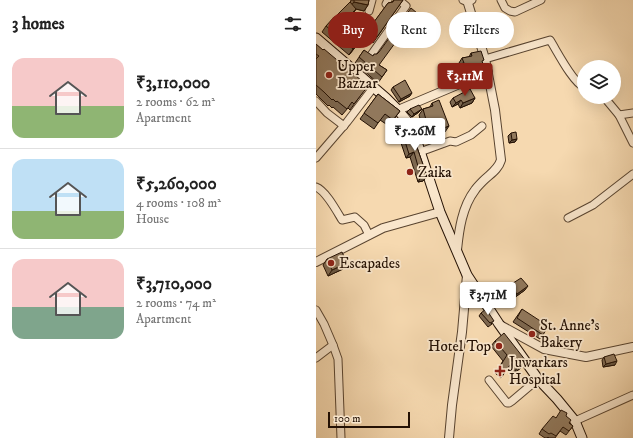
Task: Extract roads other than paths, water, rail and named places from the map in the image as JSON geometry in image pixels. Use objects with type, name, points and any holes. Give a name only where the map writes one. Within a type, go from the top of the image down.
[{"type":"main road","points":[[316,38],[386,98],[408,122],[416,139],[440,212],[467,275],[538,379],[575,421],[582,438]]},
{"type":"street","points":[[368,11],[372,0]]},
{"type":"street","points":[[371,55],[406,6],[399,0]]},
{"type":"street","points":[[457,250],[459,230],[466,208],[474,192],[483,181],[497,169],[501,160],[495,110],[488,72],[468,0]]},
{"type":"street","points":[[501,0],[505,8],[515,12],[541,0]]},
{"type":"street","points":[[485,59],[550,40],[577,82]]},
{"type":"street","points":[[398,110],[488,72]]},
{"type":"street","points":[[316,158],[344,126],[373,88]]},
{"type":"street","points":[[316,101],[327,113],[344,126]]},
{"type":"street","points":[[610,104],[619,114],[633,143]]},
{"type":"street","points":[[619,114],[633,113]]},
{"type":"street","points":[[420,152],[450,141],[456,142],[471,135],[482,126]]},
{"type":"street","points":[[568,218],[592,205],[633,174]]},
{"type":"street","points":[[316,187],[321,189],[342,220],[355,217],[364,225],[369,235]]},
{"type":"street","points":[[316,262],[383,228],[440,212]]},
{"type":"street","points":[[449,438],[462,332],[467,275]]},
{"type":"street","points":[[316,310],[324,324],[338,359],[341,438]]},
{"type":"street","points":[[499,324],[544,349],[586,357],[633,347]]},
{"type":"street","points":[[316,358],[333,345]]},
{"type":"street","points":[[489,380],[507,403],[509,403],[538,379]]},
{"type":"street","points":[[575,421],[633,395]]},
{"type":"place","name":"Upper Bazzar","points":[[329,75]]},
{"type":"place","name":"Zaika","points":[[410,172]]},
{"type":"place","name":"Escapades","points":[[331,263]]},
{"type":"place","name":"St. Anne's Bakery","points":[[532,334]]},
{"type":"place","name":"Hotel Top","points":[[499,346]]},
{"type":"place","name":"Juwarkars Hospital","points":[[500,371]]}]
